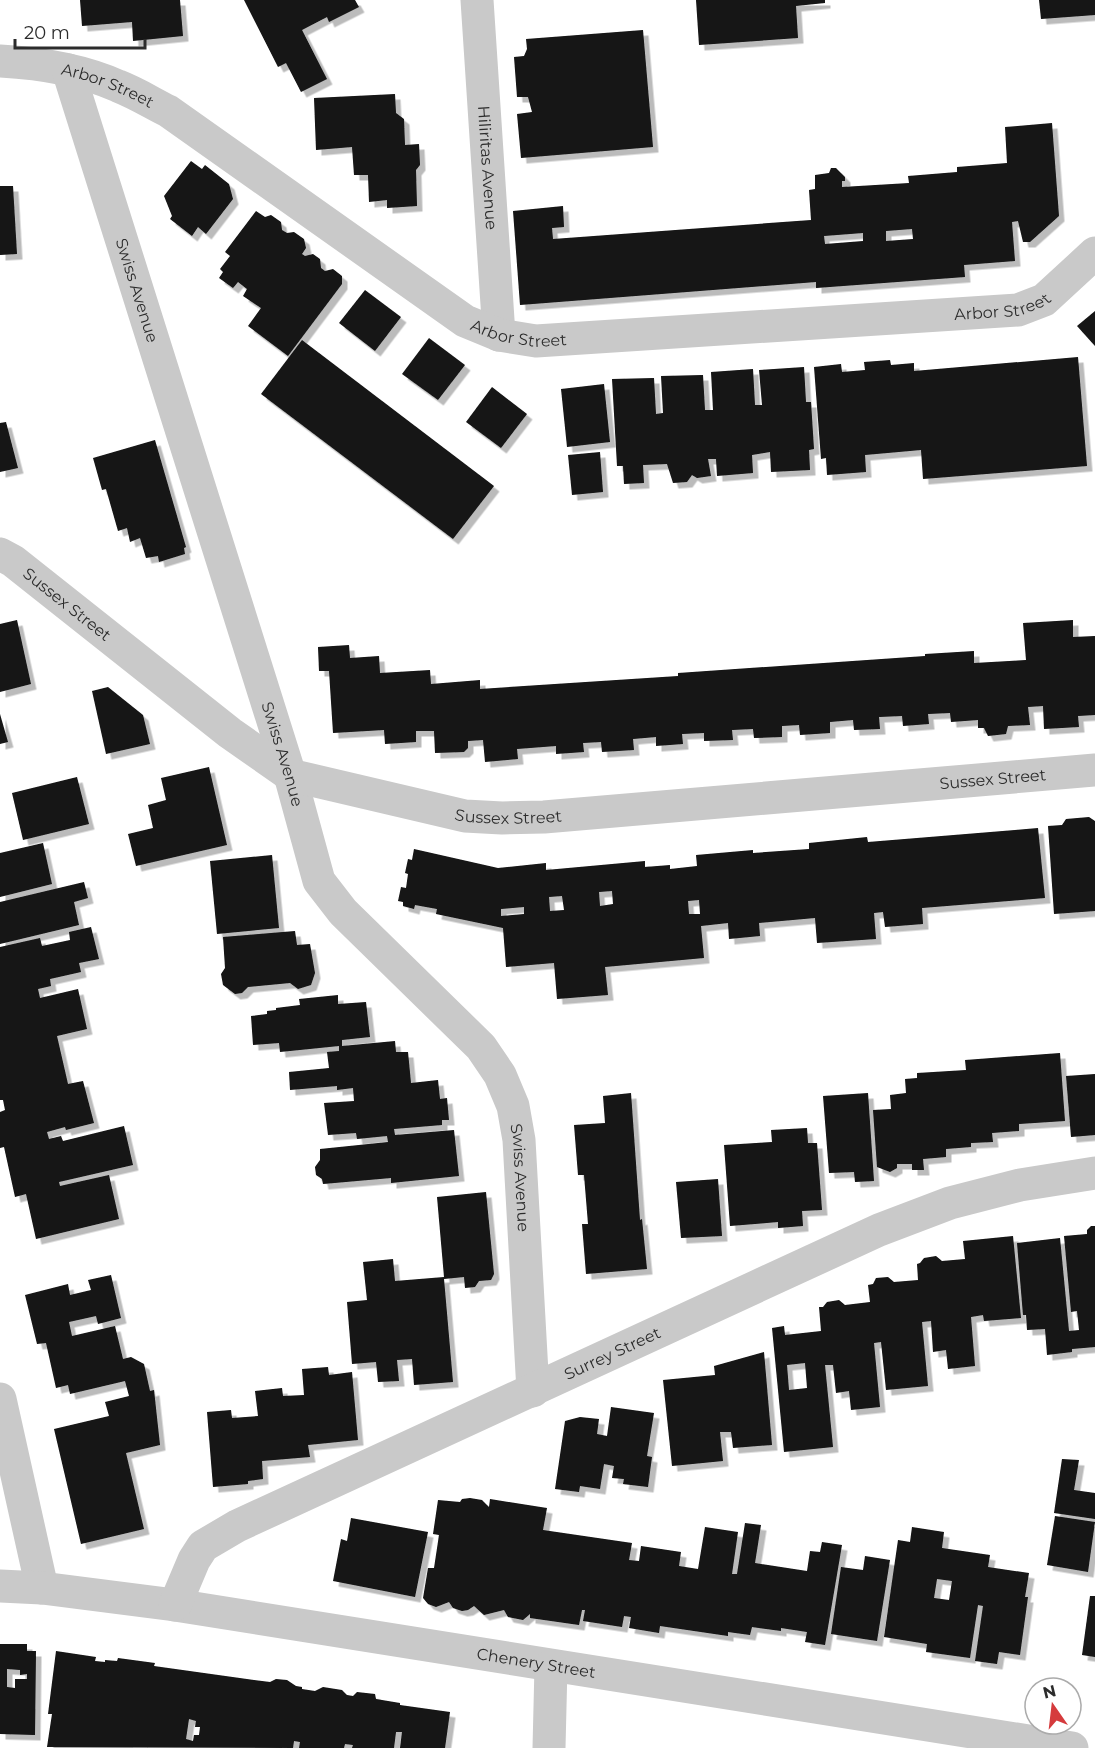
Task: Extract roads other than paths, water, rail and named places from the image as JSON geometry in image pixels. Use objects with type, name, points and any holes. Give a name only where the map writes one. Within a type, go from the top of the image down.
[{"type":"street","name":"Hiliritas Avenue","points":[[477,0],[499,335]]},
{"type":"street","name":"Arbor Street","points":[[0,61],[23,62],[68,70],[118,85],[168,111],[465,321],[499,335],[536,341],[1018,310],[1044,300],[1095,253]]},
{"type":"street","name":"Swiss Avenue","points":[[68,70],[290,775],[319,881],[343,912],[482,1047],[500,1075],[513,1106],[519,1140],[533,1390]]},
{"type":"street","name":"Sussex Street","points":[[0,554],[13,561],[230,733],[290,775],[465,816],[544,817],[1095,771]]},
{"type":"street","name":"Surrey Street","points":[[176,1605],[194,1560],[203,1546],[237,1526],[890,1226],[950,1203],[1020,1185],[1095,1173]]},
{"type":"street","points":[[0,1399],[42,1588]]},
{"type":"street","name":"Chenery Street","points":[[0,1586],[42,1588],[176,1605],[1072,1748]]},
{"type":"street","points":[[549,1748],[551,1666]]}]
